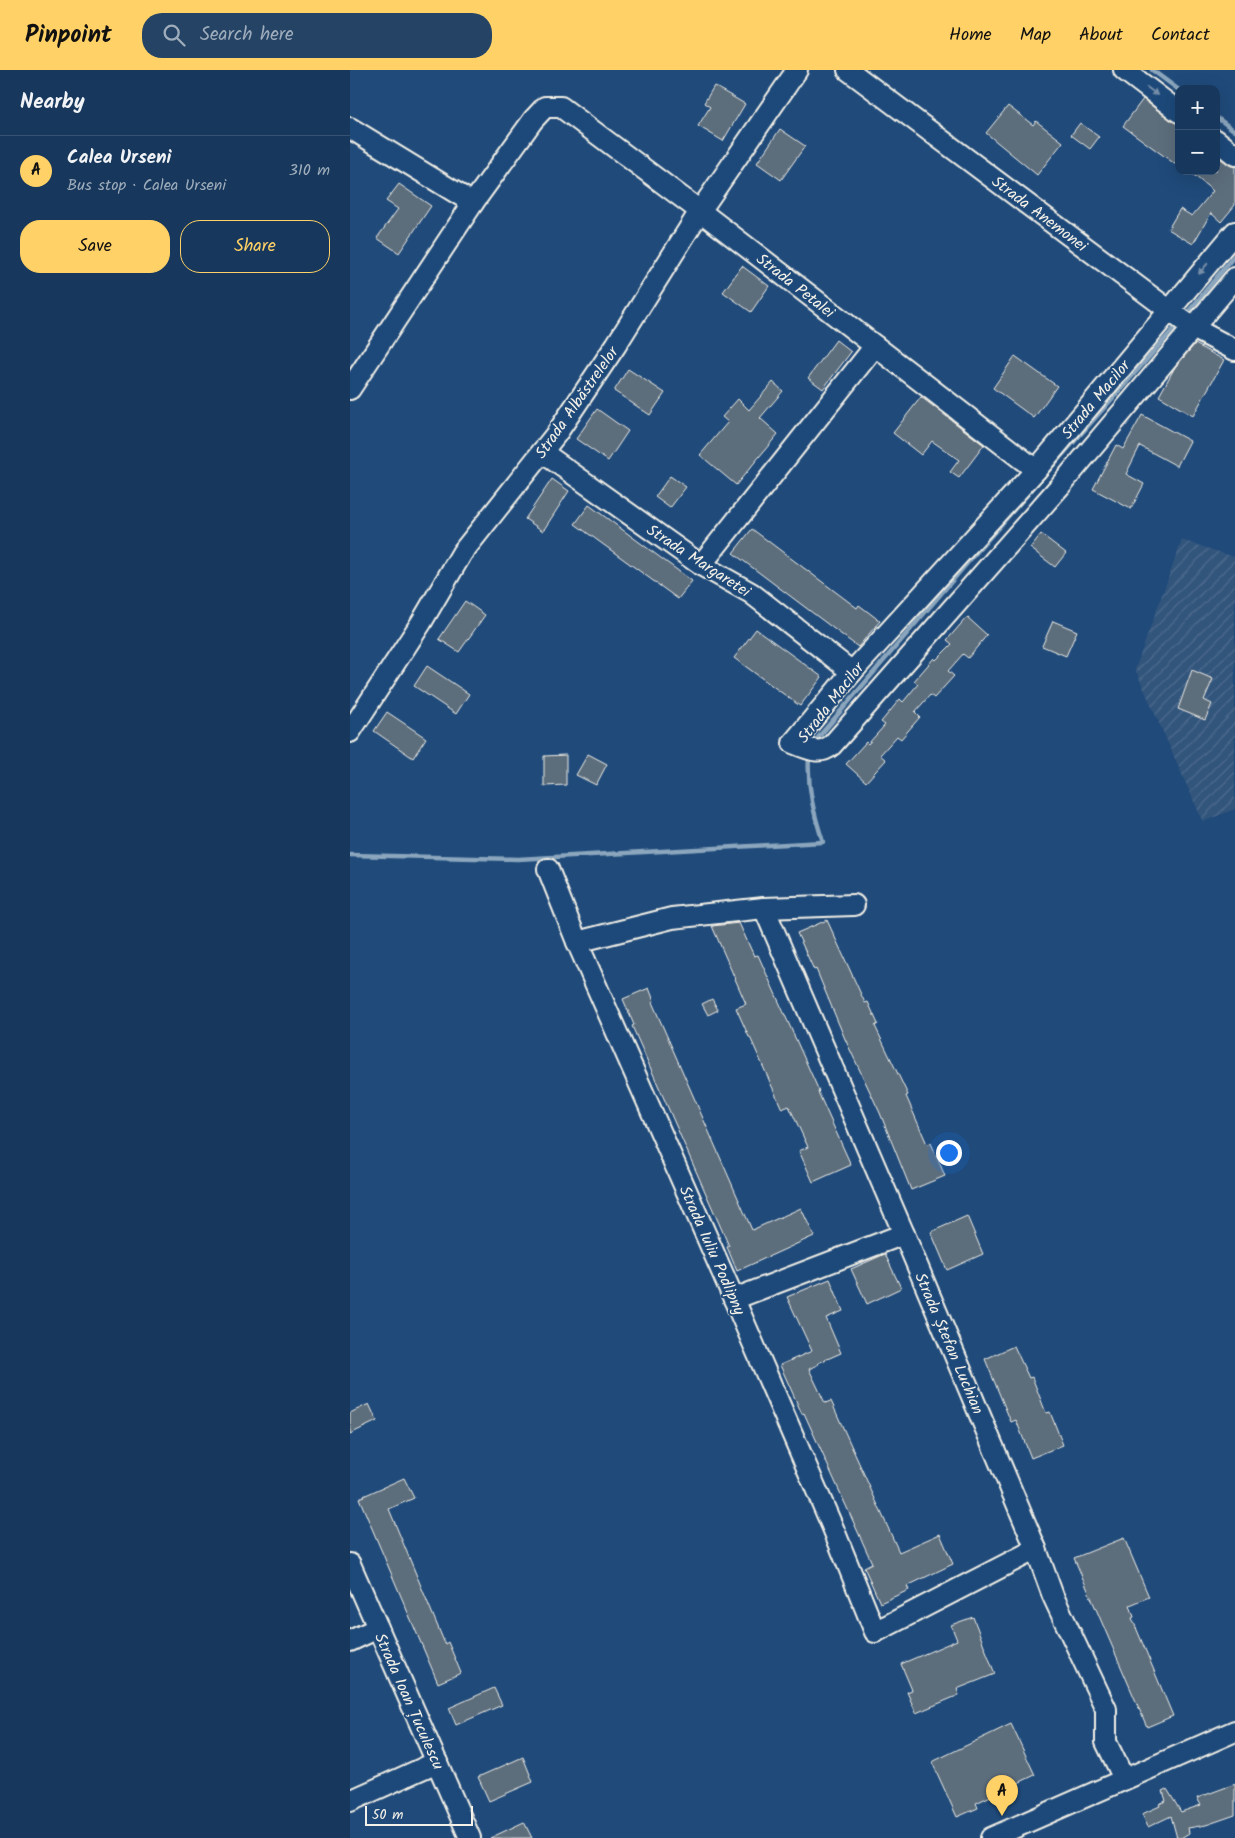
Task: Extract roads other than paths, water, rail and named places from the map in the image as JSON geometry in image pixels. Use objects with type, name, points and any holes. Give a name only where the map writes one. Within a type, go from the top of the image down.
[{"type":"street","name":"Strada Albăstrelelor","points":[[350,732],[420,623],[462,553],[542,452],[616,345],[700,212],[797,70]]},
{"type":"street","name":"Strada Anemonei","points":[[848,70],[1181,319],[1235,350]]},
{"type":"street","points":[[1124,70],[1175,109]]},
{"type":"street","name":"Strada Petalei","points":[[473,203],[533,120],[545,107],[562,107],[1036,470]]},
{"type":"street","points":[[350,128],[473,203],[350,389]]},
{"type":"street","points":[[1220,143],[1235,155]]},
{"type":"street","name":"Strada Macilor","points":[[1235,232],[1181,319],[1060,486],[832,745],[818,752],[793,743],[852,672],[1036,470],[1181,319],[1235,278]]},
{"type":"street","points":[[701,565],[875,346]]},
{"type":"street","name":"Strada Margaretei","points":[[542,452],[701,565],[751,593],[852,672]]},
{"type":"street","name":"Strada Iuliu Podlipny","points":[[548,869],[577,942],[833,1528],[875,1632],[1036,1549]]},
{"type":"street","points":[[577,942],[672,918],[764,908],[854,905]]},
{"type":"street","name":"Strada Ștefan Luchian","points":[[764,908],[904,1234],[1036,1549],[1053,1596],[1106,1709],[1106,1742],[1124,1779]]},
{"type":"street","points":[[734,1299],[904,1234]]},
{"type":"street","name":"Strada Ioan Țuculescu","points":[[350,1564],[470,1838]]},
{"type":"street","points":[[350,1641],[378,1628]]},
{"type":"street","points":[[991,1838],[1235,1731]]},
{"type":"street","points":[[350,1801],[437,1762]]},
{"type":"waterway","points":[[1152,70],[1175,87]]},
{"type":"waterway","points":[[1220,120],[1235,131]]},
{"type":"waterway","points":[[1185,316],[1235,255]]},
{"type":"waterway","points":[[816,740],[974,555],[1178,324]]},
{"type":"waterway","points":[[350,855],[518,859],[823,842],[812,801],[809,757]]},
{"type":"place","name":"Calea Urseni","points":[[1002,1816]]}]
